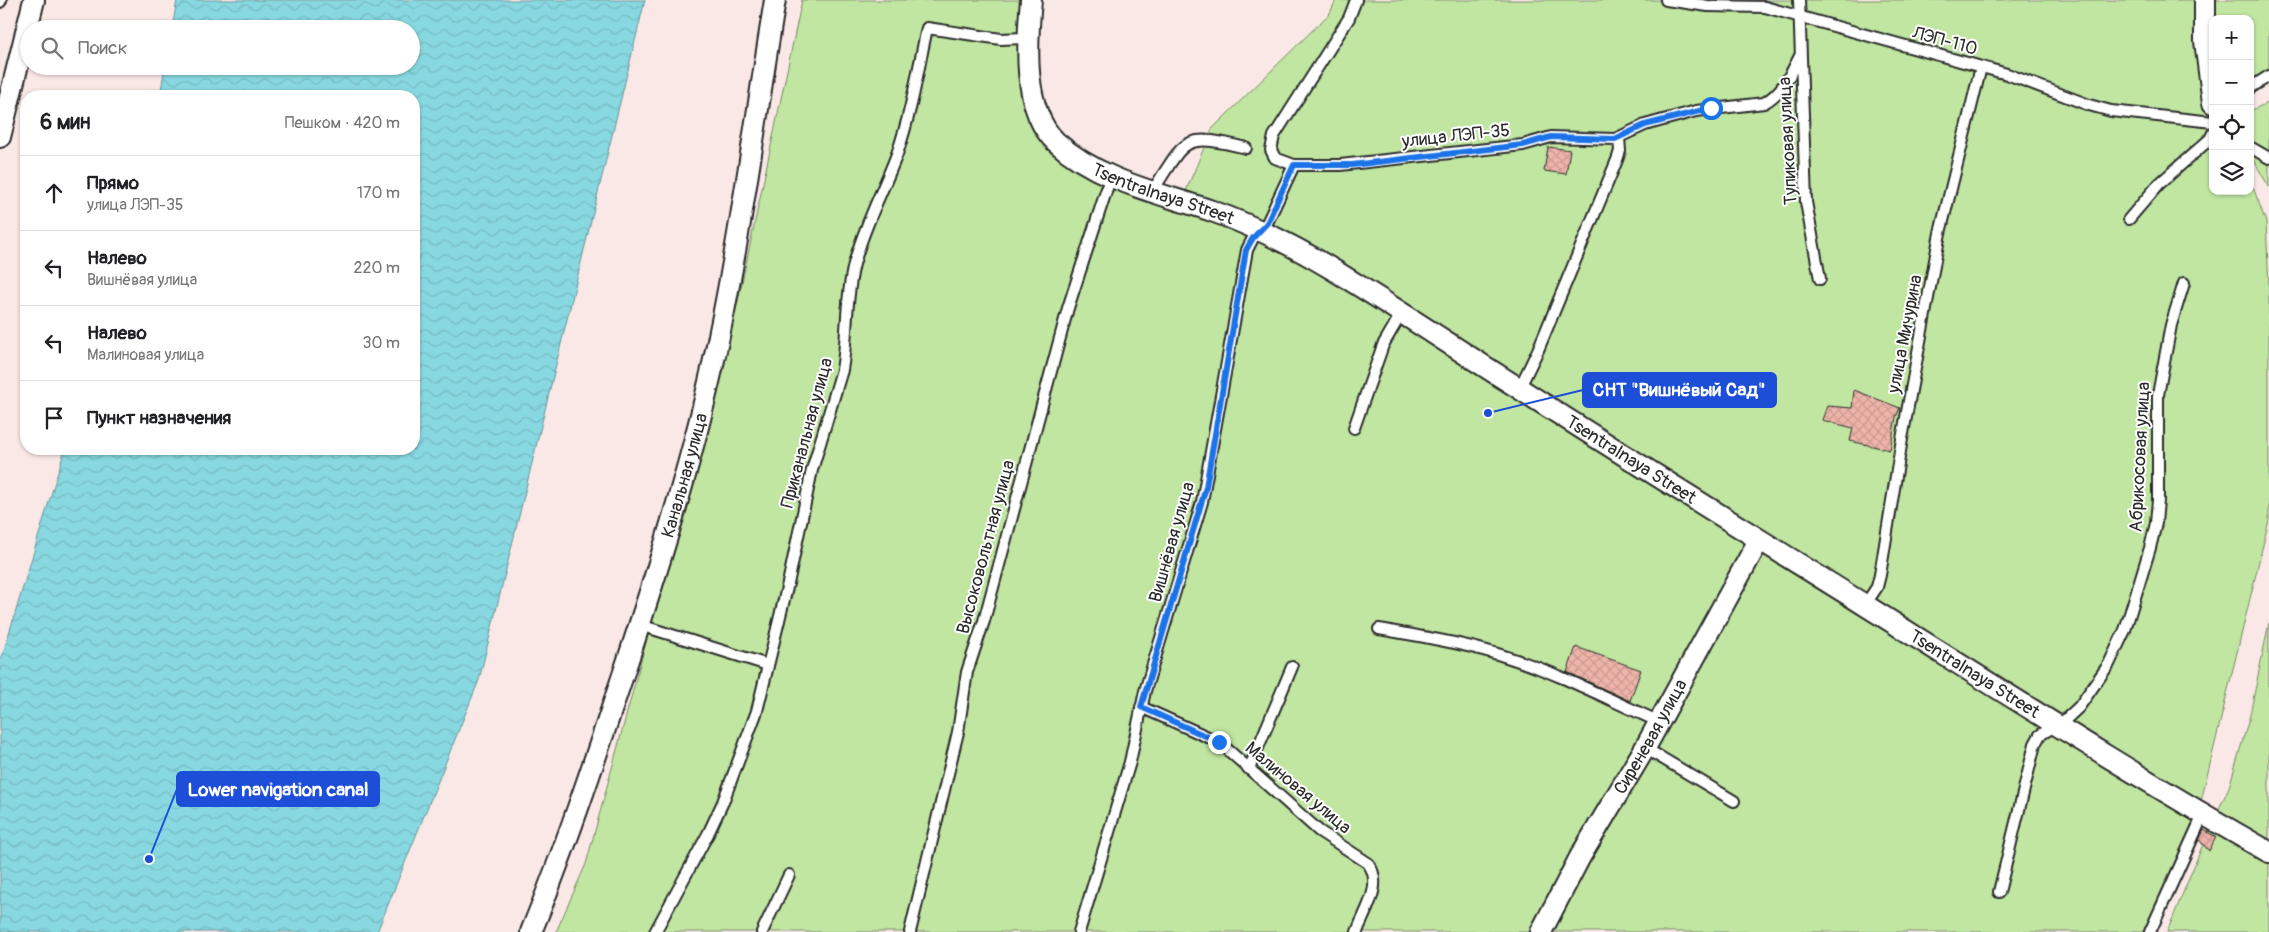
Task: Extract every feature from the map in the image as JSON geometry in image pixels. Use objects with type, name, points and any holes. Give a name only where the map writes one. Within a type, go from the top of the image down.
[{"type":"street","points":[[29,20],[34,0]]},
{"type":"street","name":"Канальная улица","points":[[531,932],[569,836],[640,625],[697,435],[727,293],[775,0]]},
{"type":"street","name":"Tsentralnaya Street","points":[[1031,0],[1027,38],[1031,85],[1038,111],[1046,130],[1056,142],[1077,157],[1112,176],[1152,192],[1217,213],[1288,244],[2057,726],[2203,815],[2269,852]]},
{"type":"street","points":[[2205,0],[2205,41],[2209,72]]},
{"type":"street","points":[[0,137],[20,56]]},
{"type":"street","name":"Сиреневая улица","points":[[1541,932],[1580,857],[1660,722],[1759,540]]},
{"type":"lane","name":"улица ЛЭП-35","points":[[1356,0],[1350,18],[1274,136],[1271,150],[1275,158],[1294,165],[1352,165],[1523,145],[1551,137],[1620,138],[1645,125],[1696,111],[1764,102],[1783,88],[1800,56]]},
{"type":"lane","name":"ЛЭП-110","points":[[1666,0],[1708,6],[1765,7],[2007,74],[2089,105],[2112,111],[2209,122]]},
{"type":"lane","name":"Тупиковая улица","points":[[1799,0],[1798,16],[1806,202],[1820,279]]},
{"type":"lane","name":"Приканальная улица","points":[[655,932],[708,834],[723,802],[757,711],[812,470],[842,370],[845,354],[845,315],[854,266],[860,244],[897,152],[927,28],[991,38],[1027,38]]},
{"type":"lane","name":"улица Мичурина","points":[[1865,605],[1877,586],[1880,575],[1902,439],[1940,233],[1981,67]]},
{"type":"lane","points":[[2254,85],[2269,76]]},
{"type":"lane","points":[[1519,389],[1538,350],[1617,160],[1621,147],[1620,138]]},
{"type":"lane","points":[[1152,192],[1177,152],[1186,144],[1204,139],[1246,148]]},
{"type":"lane","points":[[2129,219],[2159,184],[2209,139]]},
{"type":"lane","points":[[2254,149],[2269,158]]},
{"type":"lane","name":"Вишнёвая улица","points":[[1079,932],[1130,762],[1141,707],[1202,502],[1243,265],[1250,242],[1267,223],[1294,165]]},
{"type":"lane","name":"Высоковольтная улица","points":[[910,932],[958,732],[967,672],[984,621],[1068,308],[1112,176]]},
{"type":"lane","name":"Абрикосовая улица","points":[[1999,892],[2035,744],[2040,735],[2057,726],[2079,707],[2109,664],[2125,630],[2150,548],[2158,500],[2158,395],[2171,325],[2184,283]]},
{"type":"lane","points":[[1354,428],[1383,345],[1401,314]]},
{"type":"lane","points":[[640,625],[768,664]]},
{"type":"lane","points":[[1379,629],[1436,639],[1513,659],[1660,722]]},
{"type":"lane","points":[[1249,769],[1292,667]]},
{"type":"lane","name":"Малиновая улица","points":[[1141,707],[1219,742],[1319,831],[1368,864],[1373,871],[1374,888],[1357,932]]},
{"type":"lane","points":[[1645,748],[1734,801]]},
{"type":"lane","points":[[2150,932],[2203,815]]},
{"type":"lane","points":[[762,932],[789,875]]},
{"type":"green space","points":[[802,0],[1036,0],[1029,71],[1045,136],[1110,188],[1177,212],[1212,129],[1330,13],[1336,0],[2269,0],[2269,71],[2254,78],[2254,15],[2209,15],[2209,195],[2254,195],[2254,190],[2266,222],[2269,288],[2269,520],[2195,826],[2143,932],[556,932],[586,864],[737,306]]},
{"type":"green space","points":[[2269,102],[2269,187],[2254,161],[2254,109]]},
{"type":"green space","points":[[2269,623],[2269,932],[2167,932],[2229,787],[2249,719]]},
{"type":"water","points":[[177,0],[645,0],[479,680],[377,932],[0,932],[0,663],[63,455],[420,455],[420,90],[161,90],[164,75],[420,75],[420,20],[174,20]]},
{"type":"building","points":[[1548,147],[1570,150],[1566,174],[1544,171]]},
{"type":"building","points":[[1854,390],[1900,408],[1896,417],[1890,450],[1850,441],[1853,428],[1822,420],[1827,406],[1852,408]]},
{"type":"building","points":[[1576,647],[1641,670],[1630,701],[1567,672]]},
{"type":"building","points":[[2204,830],[2216,837],[2209,851],[2199,840]]},
{"type":"place","name":"СНТ \"Вишнёвый Сад\"","points":[[1488,413]]},
{"type":"place","name":"Lower navigation canal","points":[[149,859]]},
{"type":"route","points":[[1219,742],[1141,707],[1206,487],[1246,250],[1253,238],[1267,223],[1294,165],[1352,165],[1523,145],[1542,138],[1551,137],[1615,139],[1645,125],[1711,108]]}]
